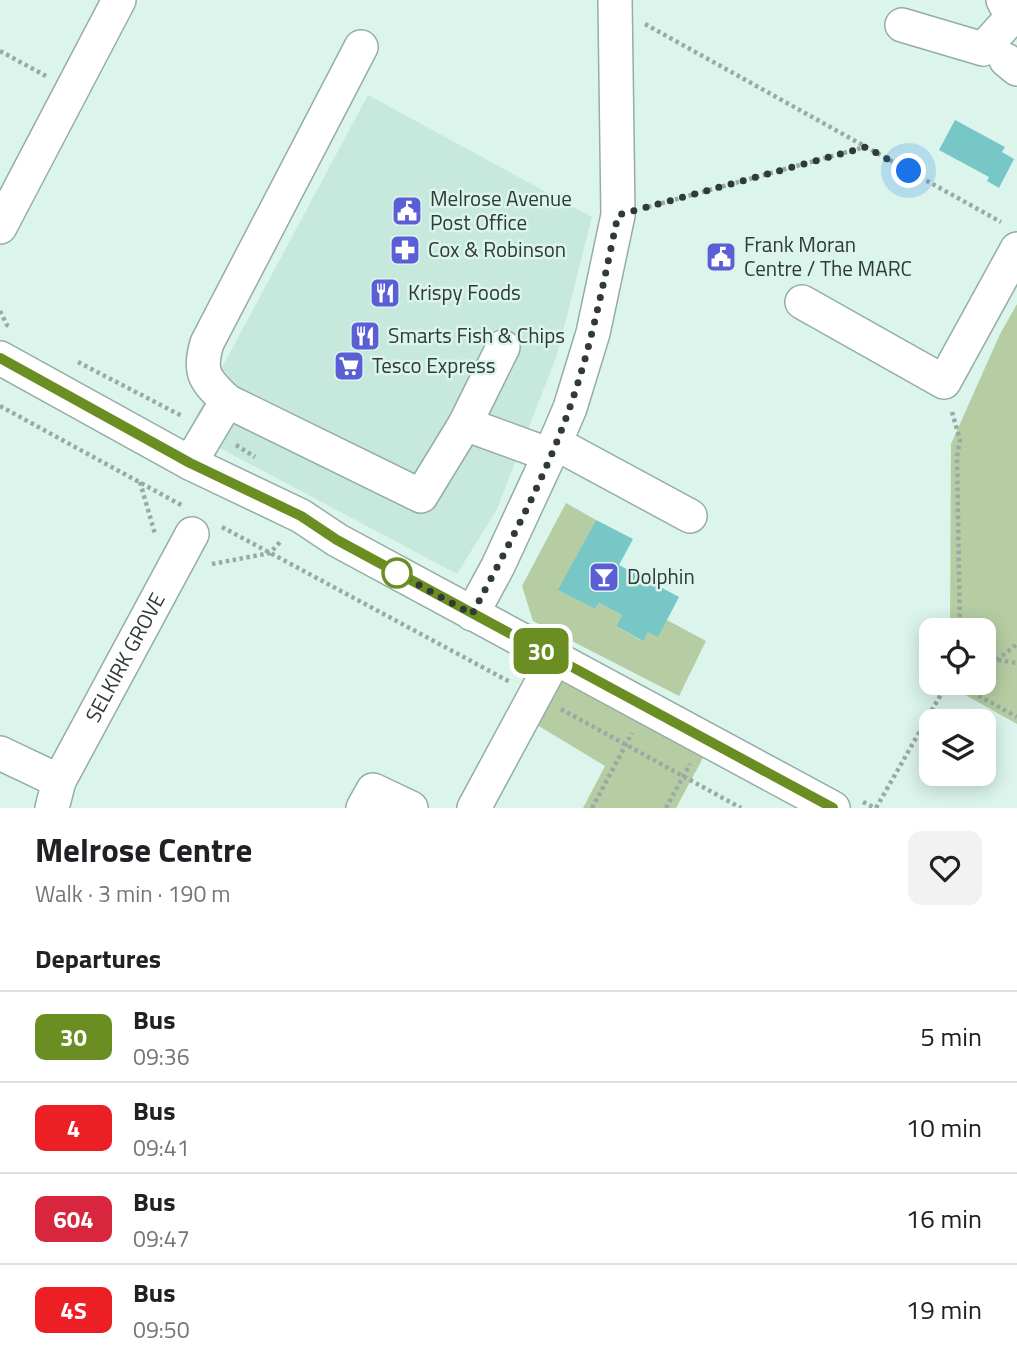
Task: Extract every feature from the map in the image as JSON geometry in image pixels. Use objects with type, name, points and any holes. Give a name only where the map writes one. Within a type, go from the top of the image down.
[{"type":"street","points":[[0,227],[119,0]]},
{"type":"street","points":[[902,25],[984,49],[1012,17],[1003,0]]},
{"type":"street","points":[[472,614],[498,566],[553,449],[570,408],[593,333],[618,215],[622,3]]},
{"type":"street","points":[[361,47],[207,342],[201,362],[207,381],[226,401],[421,496],[465,424],[503,347]]},
{"type":"street","points":[[802,302],[944,382],[1011,237]]},
{"type":"street","points":[[0,358],[190,463],[301,516],[337,540],[833,808]]},
{"type":"street","points":[[190,463],[226,401]]},
{"type":"street","points":[[465,424],[553,449],[690,516]]},
{"type":"street","name":"SELKIRK GROVE","points":[[0,752],[56,795],[196,531]]},
{"type":"street","points":[[474,808],[555,658]]},
{"type":"street","points":[[363,808],[373,790],[411,808]]},
{"type":"path","points":[[622,3],[866,147],[1011,237]]},
{"type":"path","points":[[0,51],[71,90]]},
{"type":"path","points":[[618,215],[866,147]]},
{"type":"path","points":[[944,382],[960,440],[957,456],[960,618]]},
{"type":"path","points":[[0,406],[196,531],[270,553],[741,808]]},
{"type":"path","points":[[196,531],[200,566],[270,553],[288,534]]},
{"type":"path","points":[[997,660],[1017,644]]},
{"type":"path","points":[[997,660],[1017,663]]},
{"type":"path","points":[[876,808],[941,695]]},
{"type":"path","points":[[977,695],[1017,717]]},
{"type":"path","points":[[592,808],[646,708]]},
{"type":"path","points":[[666,808],[704,739]]},
{"type":"shaded area","points":[[368,95],[592,217],[557,355],[497,509],[457,574],[188,431]]},
{"type":"green space","points":[[1017,304],[1017,724],[996,712],[996,709],[990,709],[965,695],[996,695],[996,618],[950,618],[951,444],[1000,334]]},
{"type":"green space","points":[[566,503],[596,520],[559,590],[595,609],[599,603],[622,615],[616,626],[642,641],[648,632],[667,620],[706,641],[679,696],[533,621],[522,586]]},
{"type":"green space","points":[[561,678],[704,756],[676,808],[583,808],[605,766],[537,725]]},
{"type":"building","points":[[955,120],[1005,147],[1002,152],[1014,159],[999,188],[987,181],[989,177],[939,150]]},
{"type":"building","name":"Dolphin","points":[[596,520],[633,539],[619,565],[679,597],[658,637],[648,632],[643,641],[616,626],[622,615],[599,603],[595,609],[558,590]]},
{"type":"bus line","name":"30","points":[[0,358],[190,463],[301,516],[337,540],[833,808]]},
{"type":"place","name":"Melrose Avenue Post Office","points":[[407,211]]},
{"type":"place","name":"Cox & Robinson","points":[[405,250]]},
{"type":"place","name":"Frank Moran Centre / The MARC","points":[[721,257]]},
{"type":"place","name":"Krispy Foods","points":[[385,293]]},
{"type":"place","name":"Smarts Fish & Chips","points":[[365,336]]},
{"type":"place","name":"Tesco Express","points":[[349,366]]},
{"type":"place","name":"Dolphin","points":[[604,577]]},
{"type":"route","points":[[397,573],[472,614],[498,566],[570,408],[593,333],[618,215],[866,147],[909,171]]}]
